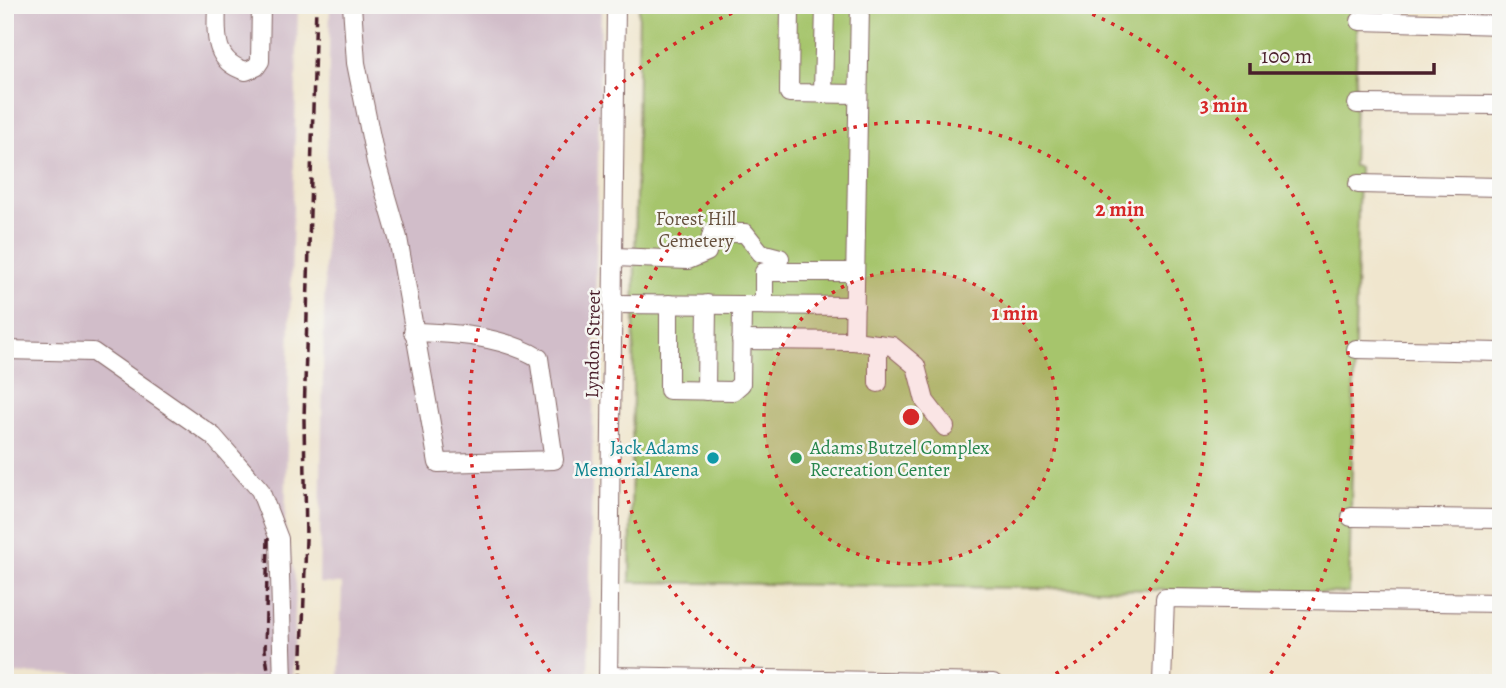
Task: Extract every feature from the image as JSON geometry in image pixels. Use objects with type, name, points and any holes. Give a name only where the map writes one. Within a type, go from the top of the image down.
[{"type":"street","points":[[217,5],[218,50],[225,61],[246,71],[256,67],[260,61],[261,5]]},
{"type":"street","points":[[352,5],[356,63],[376,162],[398,238],[413,332],[438,463],[554,460],[539,358],[517,345],[448,333],[413,332]]},
{"type":"street","name":"Lyndon Street","points":[[608,680],[616,5]]},
{"type":"street","points":[[790,5],[789,93],[858,94]]},
{"type":"street","points":[[823,94],[825,5]]},
{"type":"street","points":[[854,341],[860,5]]},
{"type":"street","points":[[1360,21],[1501,24]]},
{"type":"street","points":[[1357,104],[1501,106]]},
{"type":"street","points":[[1358,184],[1501,187]]},
{"type":"street","points":[[615,257],[688,260],[707,252],[712,233],[752,233],[761,253],[780,258]]},
{"type":"street","points":[[764,305],[764,272],[855,272]]},
{"type":"street","points":[[614,304],[855,306]]},
{"type":"street","points":[[669,304],[669,390],[706,391],[733,391],[741,384],[742,305]]},
{"type":"street","points":[[706,391],[707,304]]},
{"type":"street","points":[[741,340],[854,341],[892,346],[916,366],[925,401],[945,427]]},
{"type":"street","points":[[877,383],[878,344]]},
{"type":"street","points":[[1356,349],[1501,352]]},
{"type":"street","points":[[5,351],[93,352],[213,436],[260,489],[279,539],[283,683]]},
{"type":"street","points":[[1351,517],[1501,519]]},
{"type":"street","points":[[1162,683],[1165,598],[1501,603]]},
{"type":"street","points":[[608,680],[993,683]]},
{"type":"shaded area","points":[[5,5],[298,5],[285,524],[296,585],[292,681],[5,673]]},
{"type":"shaded area","points":[[330,5],[601,5],[588,683],[339,683],[342,584],[319,583]]},
{"type":"green space","name":"Forest Hill Cemetery","points":[[639,5],[1358,5],[1353,166],[1359,167],[1349,593],[630,582]]},
{"type":"railway","points":[[301,683],[306,539],[304,419],[316,5]]},
{"type":"railway","points":[[268,538],[265,650],[270,683]]},
{"type":"place","name":"Jack Adams Memorial Arena","points":[[713,458]]},
{"type":"place","name":"Adams Butzel Complex Recreation Center","points":[[796,458]]}]
